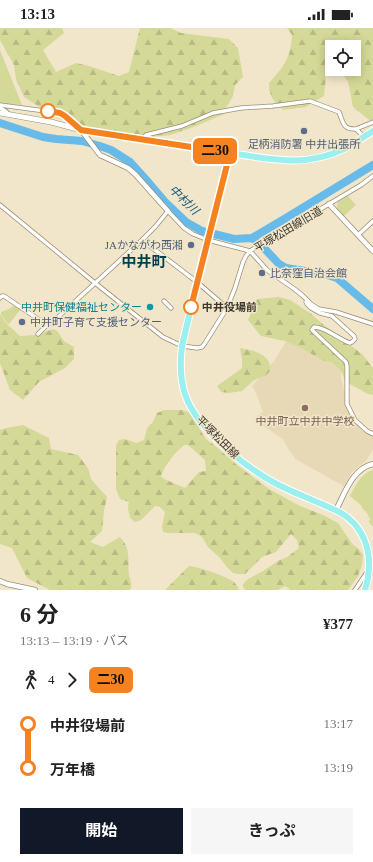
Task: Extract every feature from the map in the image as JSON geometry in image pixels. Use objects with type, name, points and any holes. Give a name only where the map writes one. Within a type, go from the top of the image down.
[{"type":"main road","points":[[0,113],[51,122],[81,130],[280,160],[314,159],[328,155],[345,148],[373,131]]},
{"type":"main road","name":"平塚松田線","points":[[230,153],[180,356],[185,394],[191,408],[206,429],[235,456],[286,489],[336,510],[356,524],[364,534],[369,547],[371,560],[370,577],[365,590]]},
{"type":"street","points":[[142,140],[146,135],[182,126],[213,113],[241,108],[273,106],[310,101],[339,112],[344,126],[350,129],[356,129],[373,122]]},
{"type":"street","points":[[0,107],[7,111],[8,114]]},
{"type":"street","points":[[0,107],[60,113],[81,130],[100,155],[128,168],[135,174],[184,228],[193,234],[250,251],[267,270],[302,295],[310,304],[319,309],[336,312],[373,324]]},
{"type":"street","points":[[356,129],[364,137]]},
{"type":"street","name":"平塚松田線旧道","points":[[182,346],[202,348],[227,308],[243,262],[250,251],[361,185],[373,176]]},
{"type":"street","points":[[329,204],[373,251]]},
{"type":"street","points":[[0,205],[163,337],[182,346]]},
{"type":"street","points":[[38,334],[142,240],[168,211]]},
{"type":"street","points":[[358,236],[373,220]]},
{"type":"street","points":[[142,240],[197,282],[227,308]]},
{"type":"street","points":[[0,298],[4,296],[46,326]]},
{"type":"street","points":[[307,300],[306,302],[311,308],[320,313],[332,316],[354,336],[354,341],[350,342],[317,327],[314,327],[312,330],[346,362],[347,404],[355,420],[367,431],[373,434]]},
{"type":"street","points":[[164,301],[171,308]]},
{"type":"street","points":[[336,510],[354,477],[362,469],[373,464]]},
{"type":"street","points":[[355,590],[371,566]]},
{"type":"street","points":[[0,581],[35,590]]},
{"type":"shaded area","name":"中井町立中井中学校","points":[[290,335],[341,369],[341,378],[345,394],[354,421],[362,430],[373,436],[373,450],[365,462],[352,472],[344,487],[295,459],[283,439],[254,420],[263,412],[252,386],[274,361]]},
{"type":"green space","points":[[0,28],[62,28],[64,33],[43,50],[56,72],[76,63],[119,76],[129,72],[140,28],[170,28],[181,33],[229,39],[238,48],[243,77],[235,85],[233,96],[222,115],[170,135],[117,141],[55,117],[24,97],[16,79],[14,65],[0,40]]},
{"type":"green space","points":[[287,28],[373,28],[373,123],[353,107],[348,81],[344,76],[361,76],[361,40],[325,40],[326,76],[324,96],[306,107],[283,110],[277,104],[271,95],[269,83],[286,61],[290,50],[292,35]]},
{"type":"green space","points":[[0,50],[22,105],[0,103]]},
{"type":"green space","points":[[348,196],[356,205],[344,216],[337,209],[337,206],[338,202]]},
{"type":"green space","points":[[279,297],[290,300],[310,313],[362,354],[373,368],[373,395],[368,394],[346,382],[341,371],[333,363],[322,360],[285,341],[261,336],[248,320],[257,299]]},
{"type":"green space","points":[[13,306],[21,309],[9,324],[1,315],[1,312]]},
{"type":"green space","points":[[0,314],[6,323],[20,336],[34,335],[54,329],[64,341],[74,347],[74,359],[65,368],[39,382],[23,400],[10,390],[0,363]]},
{"type":"green space","points":[[240,348],[262,354],[269,362],[269,373],[266,376],[253,381],[242,391],[229,393],[221,392],[217,386],[242,368]]},
{"type":"green space","points":[[164,410],[182,410],[189,412],[206,439],[269,489],[300,506],[338,523],[353,545],[358,548],[363,555],[362,565],[358,576],[348,590],[291,590],[285,586],[278,590],[245,590],[243,584],[248,579],[287,557],[299,548],[297,540],[291,534],[276,552],[262,557],[245,574],[237,574],[233,573],[208,547],[202,537],[195,533],[163,532],[162,527],[165,512],[160,507],[155,506],[141,520],[135,522],[130,518],[128,509],[129,502],[120,499],[116,489],[116,445],[119,440],[125,439],[136,443],[144,440],[147,428],[153,422],[157,413]],"holes":[[[184,445],[188,445],[205,460],[206,471],[199,472],[185,488],[164,479],[161,476],[165,467],[174,455]]]},
{"type":"green space","points":[[23,425],[49,438],[51,449],[78,455],[88,468],[91,479],[107,497],[102,531],[90,542],[103,547],[120,537],[128,550],[131,584],[130,590],[50,590],[27,578],[12,548],[0,544],[0,430]]},
{"type":"green space","points":[[373,470],[372,526],[369,522],[370,519],[367,513],[362,506],[350,496],[356,484],[362,477]]},
{"type":"green space","points":[[189,566],[225,577],[234,582],[239,590],[165,590]]},
{"type":"waterway","name":"中村川","points":[[0,123],[43,137],[82,141],[111,150],[130,162],[166,203],[186,222],[202,231],[234,239],[252,238],[373,165]]},
{"type":"waterway","points":[[252,238],[279,264],[286,268],[324,274],[337,278],[373,309]]},
{"type":"bus line","name":"二30","points":[[48,111],[60,113],[81,130],[230,153],[191,307]]},
{"type":"place","name":"足柄消防署 中井出張所","points":[[304,131]]},
{"type":"place","name":"JAかながわ西湘","points":[[191,245]]},
{"type":"place","name":"比奈窪自治会館","points":[[262,273]]},
{"type":"place","name":"中井町保健福祉センター","points":[[150,307]]},
{"type":"place","name":"中井役場前","points":[[191,307]]},
{"type":"place","name":"中井町子育て支援センター","points":[[22,322]]},
{"type":"place","name":"中井町立中井中学校","points":[[305,408]]},
{"type":"district","name":"中井町","points":[[144,262]]}]
